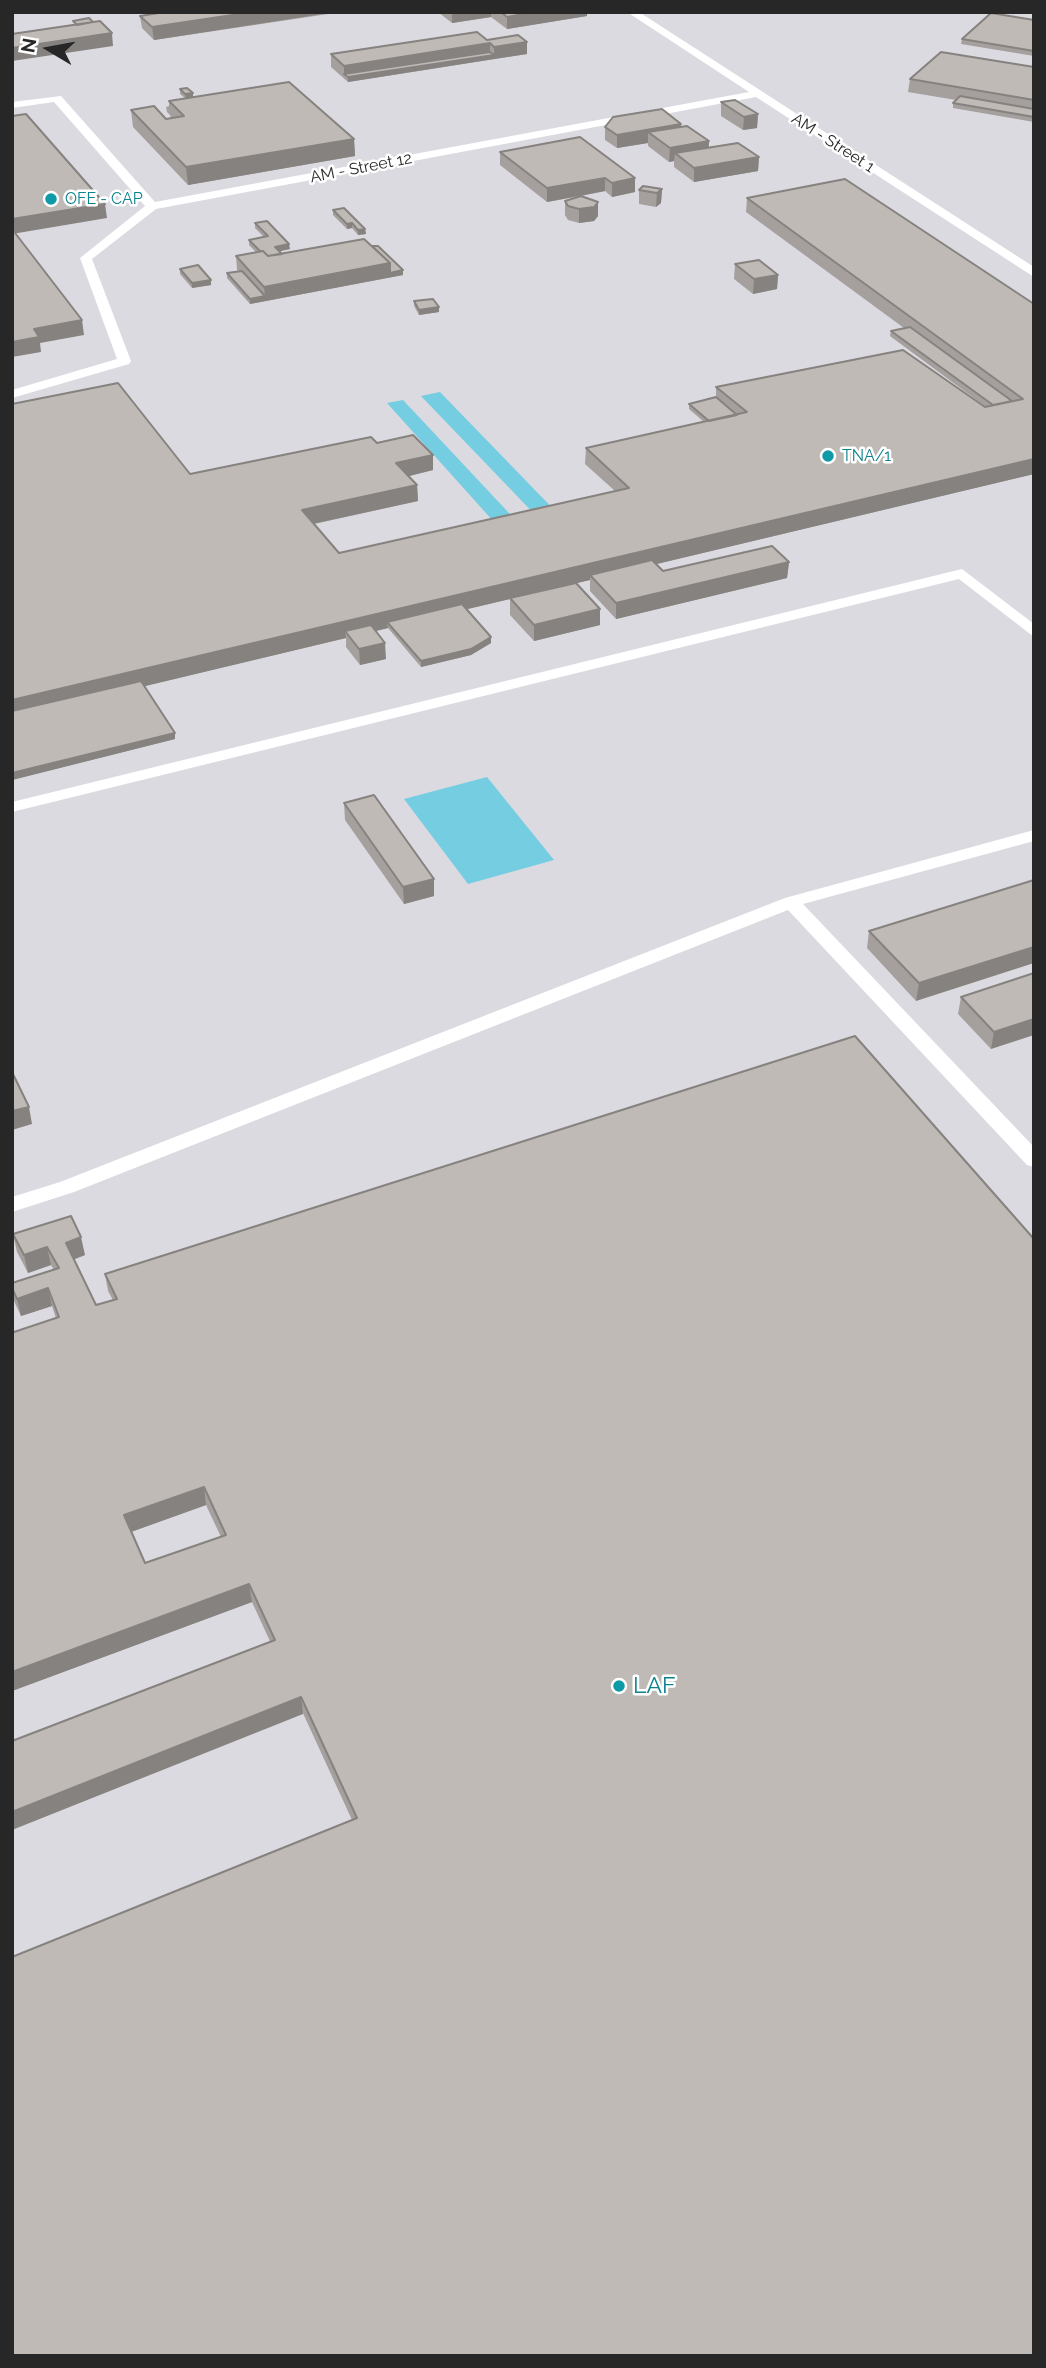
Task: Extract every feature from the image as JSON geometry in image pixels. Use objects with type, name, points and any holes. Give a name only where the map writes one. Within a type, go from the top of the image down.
[{"type":"lane","name":"AM - Street 1","points":[[632,12],[1034,273]]},
{"type":"lane","name":"AM - Street 12","points":[[152,206],[757,94]]},
{"type":"lane","points":[[12,105],[57,98],[152,206],[86,258],[124,360],[12,394]]},
{"type":"lane","points":[[12,807],[962,574],[1034,632]]},
{"type":"lane","points":[[12,1205],[67,1187],[791,902],[1034,835]]},
{"type":"lane","points":[[791,902],[1034,1160]]},
{"type":"shaded area","points":[[12,12],[1034,12],[1034,2356],[12,2356]]},
{"type":"water","points":[[440,392],[563,519],[543,523],[421,396]]},
{"type":"water","points":[[403,400],[523,528],[503,532],[387,403]]},
{"type":"water","points":[[487,777],[554,860],[468,884],[404,799]]},
{"type":"building","points":[[165,12],[253,12],[152,27],[140,16]]},
{"type":"building","points":[[501,12],[534,12],[507,17]]},
{"type":"building","points":[[991,13],[1034,20],[1034,51],[962,39]]},
{"type":"building","points":[[89,18],[93,22],[77,25],[73,21]]},
{"type":"building","points":[[100,21],[112,33],[12,48],[12,34]]},
{"type":"building","points":[[477,32],[487,40],[518,35],[527,42],[494,47],[490,43],[344,66],[331,54]]},
{"type":"building","points":[[490,52],[494,55],[348,77],[344,74]]},
{"type":"building","points":[[941,52],[1034,67],[1034,100],[910,79]]},
{"type":"building","points":[[289,82],[354,139],[186,167],[131,110],[154,106],[166,119],[184,116],[169,101]]},
{"type":"building","points":[[187,88],[193,93],[185,94],[180,89]]},
{"type":"building","points":[[960,96],[1034,109],[1034,117],[953,103]]},
{"type":"building","points":[[735,100],[758,114],[744,117],[721,102]]},
{"type":"building","points":[[662,109],[681,124],[617,135],[605,127],[613,117]]},
{"type":"building","name":"OFE - CAP","points":[[26,114],[105,204],[12,219],[12,116]]},
{"type":"building","points":[[687,126],[709,141],[670,148],[648,132]]},
{"type":"building","points":[[580,137],[635,178],[612,183],[605,178],[547,188],[500,152]]},
{"type":"building","points":[[738,143],[759,157],[694,168],[675,153]]},
{"type":"building","name":"TNA/1","points":[[845,179],[1034,304],[1034,459],[12,700],[12,404],[118,383],[190,474],[371,437],[377,443],[413,435],[433,455],[396,463],[417,485],[302,510],[339,553],[629,488],[586,448],[747,412],[716,387],[903,350],[985,407],[1023,399],[747,198]]},
{"type":"building","points":[[643,186],[662,189],[657,193],[639,190]]},
{"type":"building","points":[[581,196],[598,202],[594,207],[579,209],[568,206],[565,201]]},
{"type":"building","points":[[344,208],[365,229],[358,230],[352,223],[347,224],[333,210]]},
{"type":"building","points":[[267,221],[289,244],[275,247],[282,254],[268,256],[249,240],[268,236],[255,223]]},
{"type":"building","points":[[12,229],[82,320],[34,329],[39,337],[12,342]]},
{"type":"building","points":[[364,239],[390,263],[264,287],[236,256],[263,251],[268,256]]},
{"type":"building","points":[[372,246],[378,246],[403,270],[390,273],[390,263]]},
{"type":"building","points":[[759,260],[778,275],[754,279],[735,264]]},
{"type":"building","points":[[198,265],[211,280],[192,283],[180,269]]},
{"type":"building","points":[[242,271],[265,296],[250,299],[227,273]]},
{"type":"building","points":[[433,299],[439,307],[419,310],[414,301]]},
{"type":"building","points":[[910,327],[1012,401],[993,405],[891,331]]},
{"type":"building","points":[[716,397],[737,415],[709,421],[689,404]]},
{"type":"building","points":[[772,546],[789,562],[616,603],[590,575],[652,560],[663,571]]},
{"type":"building","points":[[576,583],[600,609],[534,625],[510,598]]},
{"type":"building","points":[[462,604],[491,637],[471,649],[421,661],[387,622]]},
{"type":"building","points":[[371,625],[385,643],[359,649],[345,631]]},
{"type":"building","points":[[141,681],[175,733],[12,773],[12,711]]},
{"type":"building","points":[[374,795],[434,879],[403,887],[344,803]]},
{"type":"building","points":[[1034,880],[1034,947],[919,983],[869,931]]},
{"type":"building","points":[[1034,973],[1034,1019],[994,1032],[961,997]]},
{"type":"building","name":"LAF","points":[[855,1036],[1034,1239],[1034,2356],[12,2356],[12,1957],[357,1818],[301,1697],[12,1812],[12,1741],[275,1640],[249,1584],[12,1672],[12,1329],[14,1332],[59,1317],[48,1288],[17,1299],[12,1283],[59,1268],[47,1247],[24,1255],[13,1234],[71,1216],[81,1237],[66,1243],[96,1305],[117,1299],[105,1274]],"holes":[[[204,1487],[226,1535],[145,1563],[124,1515]]]},
{"type":"building","points":[[12,1072],[29,1107],[12,1111]]},
{"type":"place","name":"OFE - CAP","points":[[51,199]]},
{"type":"place","name":"TNA/1","points":[[828,456]]},
{"type":"place","name":"LAF","points":[[619,1686]]}]
